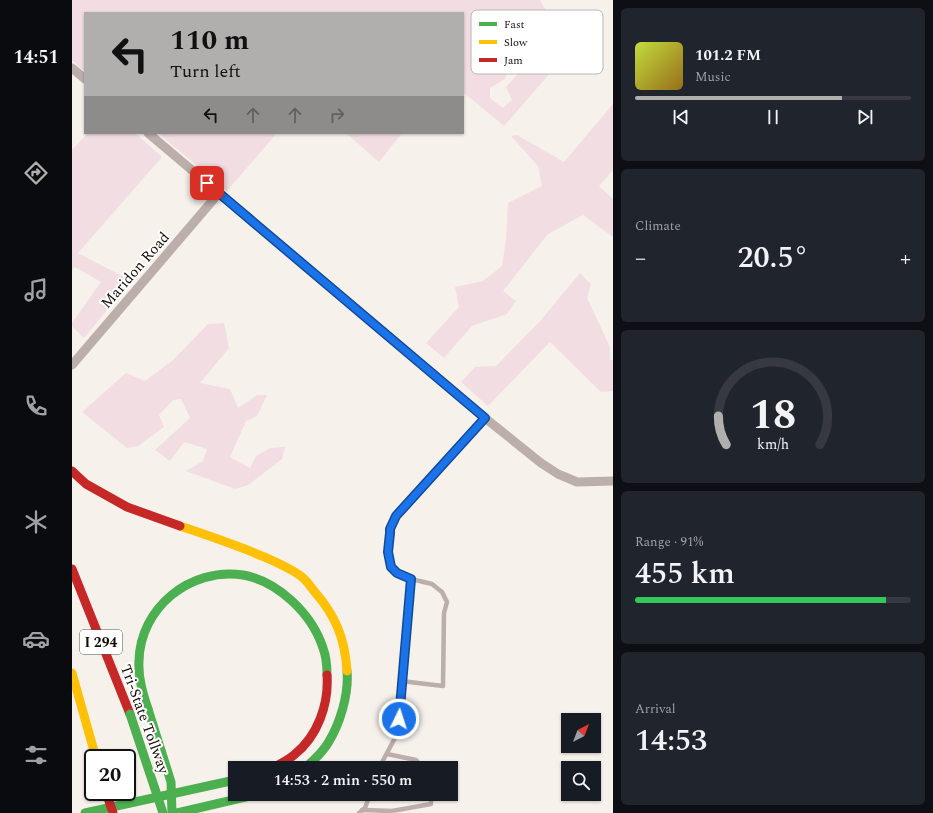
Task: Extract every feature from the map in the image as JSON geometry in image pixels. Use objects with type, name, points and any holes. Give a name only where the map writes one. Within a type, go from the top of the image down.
[{"type":"highway","points":[[72,471],[86,484],[127,507],[224,541],[279,563],[303,578],[318,595],[332,615],[341,634],[346,654],[348,679],[344,703],[338,723],[328,744],[313,761]]},
{"type":"highway","name":"Tri-State Tollway","points":[[72,569],[130,714],[163,813]]},
{"type":"highway","points":[[172,813],[171,782],[143,691],[139,656],[141,643],[150,619],[160,605],[174,592],[191,582],[207,577],[226,575],[242,576],[254,579],[267,584],[284,595],[302,611],[314,626],[324,649],[326,663],[328,683],[325,704],[318,722],[308,740],[295,754],[284,761]]},
{"type":"highway","name":"I 294","points":[[72,673],[87,735]]},
{"type":"highway","points":[[72,704],[87,735],[92,749]]},
{"type":"highway","points":[[85,813],[228,782]]},
{"type":"highway","points":[[109,801],[113,813]]},
{"type":"highway","points":[[177,813],[229,801]]},
{"type":"street","points":[[72,68],[84,78]]},
{"type":"street","points":[[149,134],[541,464],[558,474],[577,482],[613,481]]},
{"type":"street","name":"Maridon Road","points":[[72,366],[219,193]]},
{"type":"lane","points":[[402,681],[443,686],[444,613],[447,602],[442,592],[432,584],[411,579],[397,573],[391,567],[388,552],[390,529],[396,516],[485,418]]},
{"type":"lane","points":[[384,761],[396,736],[399,724],[411,579]]},
{"type":"lane","points":[[388,754],[417,761]]},
{"type":"lane","points":[[360,812],[364,808],[367,801]]},
{"type":"lane","points":[[360,812],[392,811],[431,804],[431,801]]},
{"type":"shaded area","points":[[72,0],[540,0],[546,10],[471,10],[471,74],[506,74],[505,79],[490,88],[490,98],[503,108],[512,100],[506,87],[518,74],[549,74],[504,126],[464,93],[464,12],[84,12],[84,71],[72,61]]},
{"type":"shaded area","points":[[613,104],[613,170],[599,186],[613,199],[613,237],[583,215],[548,234],[503,291],[516,301],[507,314],[472,326],[444,358],[426,343],[459,307],[455,287],[483,281],[502,266],[506,239],[508,203],[542,186],[538,166],[511,136],[517,135],[564,162]]},
{"type":"shaded area","points":[[87,134],[136,134],[162,157],[78,253],[124,277],[126,287],[84,338],[72,326],[72,323],[101,282],[75,267],[72,270],[72,150]]},
{"type":"shaded area","points":[[159,134],[276,134],[227,191]]},
{"type":"shaded area","points":[[347,134],[401,134],[379,162]]},
{"type":"shaded area","points":[[580,273],[591,284],[587,298],[610,347],[610,359],[613,361],[613,391],[601,392],[550,342],[488,406],[461,382],[475,367],[496,366],[541,320]]},
{"type":"shaded area","points":[[224,323],[229,348],[200,383],[230,389],[238,408],[257,395],[267,395],[257,416],[246,421],[230,457],[250,468],[256,456],[270,448],[285,447],[282,459],[248,485],[235,489],[186,471],[203,461],[207,449],[184,442],[170,461],[155,450],[190,418],[181,399],[173,400],[159,415],[164,427],[138,446],[127,448],[82,412],[126,373],[145,381],[172,361],[208,324]]},
{"type":"traffic: fast","points":[[148,709],[139,674],[139,661],[142,642],[148,624],[158,608],[172,595],[187,585],[205,578],[223,574],[243,575],[256,578],[269,584],[292,601],[311,623],[318,635],[325,654],[327,675]]},
{"type":"traffic: fast","points":[[312,761],[326,746],[340,718],[347,689],[347,671]]},
{"type":"traffic: fast","points":[[148,709],[171,782],[172,813]]},
{"type":"traffic: fast","points":[[130,714],[163,813]]},
{"type":"traffic: fast","points":[[85,813],[228,782]]},
{"type":"traffic: fast","points":[[177,813],[229,801]]},
{"type":"traffic: slow","points":[[180,526],[250,551],[283,566],[304,579],[322,600],[334,619],[344,649],[347,671]]},
{"type":"traffic: slow","points":[[72,673],[93,749]]},
{"type":"traffic: jam","points":[[72,471],[86,484],[127,507],[180,526]]},
{"type":"traffic: jam","points":[[72,569],[130,714]]},
{"type":"traffic: jam","points":[[285,761],[294,755],[310,739],[316,729],[324,708],[327,675]]},
{"type":"traffic: jam","points":[[109,801],[113,813]]},
{"type":"route","points":[[207,183],[485,418],[396,516],[390,529],[388,552],[391,567],[397,573],[411,579],[399,719]]}]
